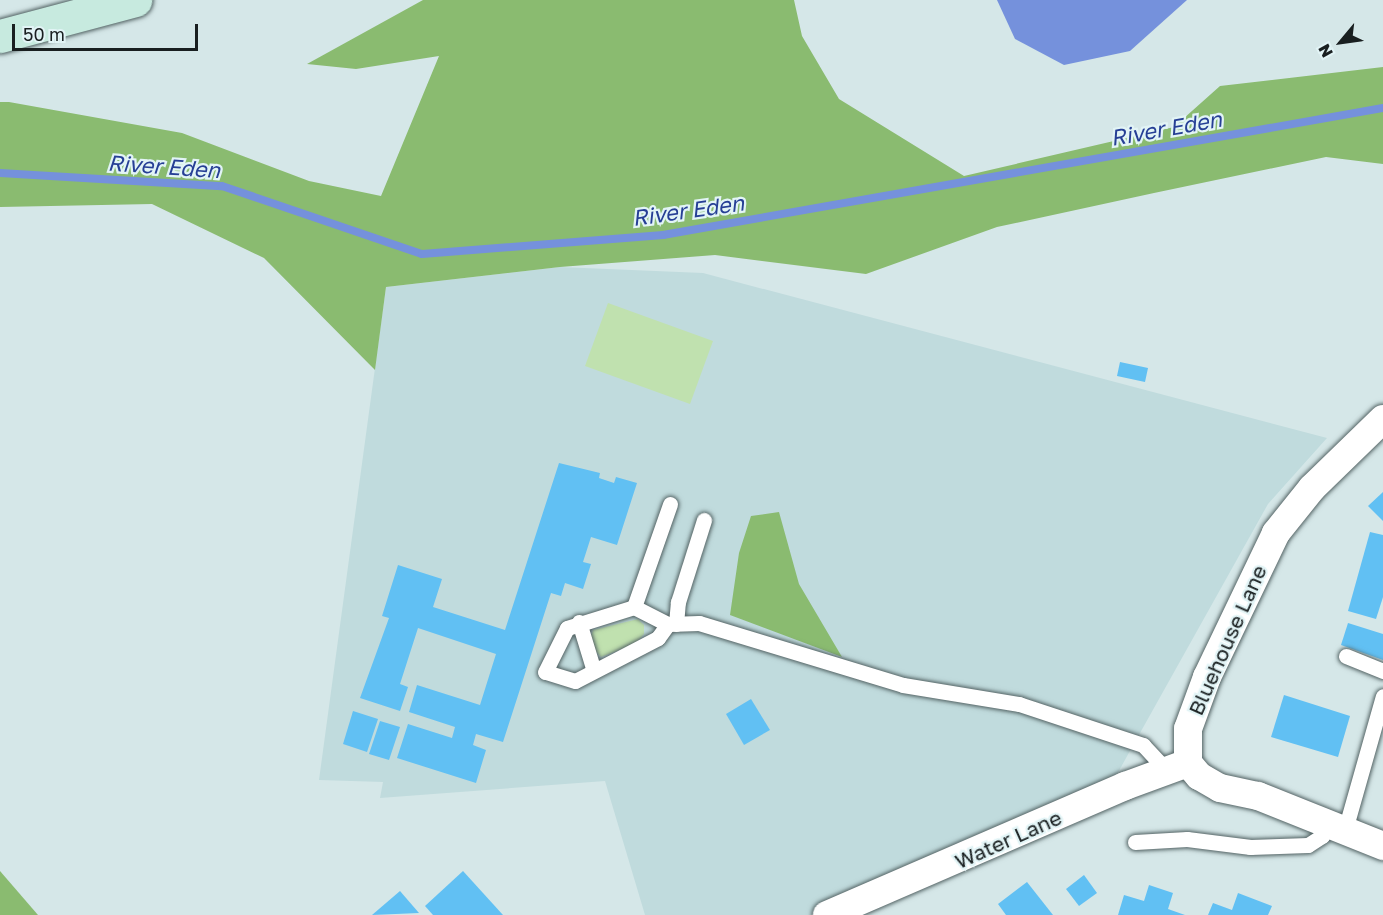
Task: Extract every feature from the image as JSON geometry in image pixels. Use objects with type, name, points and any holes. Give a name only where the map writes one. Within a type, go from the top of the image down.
[{"type":"main road","points":[[0,36],[135,0]]},
{"type":"street","name":"Bluehouse Lane","points":[[1177,767],[1207,677],[1276,532],[1312,488],[1383,419]]},
{"type":"street","points":[[1177,767],[1220,788],[1258,796],[1383,846]]},
{"type":"street","name":"Water Lane","points":[[827,915],[1177,767]]},
{"type":"lane","points":[[634,607],[670,504]]},
{"type":"lane","points":[[704,520],[672,624],[658,638],[593,668],[575,681],[545,672],[567,628],[579,622],[634,607],[672,624],[699,623],[903,685],[1019,704],[1143,745],[1177,767]]},
{"type":"lane","points":[[579,622],[593,668]]},
{"type":"lane","points":[[1346,656],[1383,671]]},
{"type":"lane","points":[[1135,842],[1187,840],[1250,847],[1308,845],[1335,826],[1383,696]]},
{"type":"shaded area","points":[[560,267],[703,273],[1327,438],[1268,504],[1116,776],[810,915],[645,915],[605,781],[380,798],[383,782],[319,780],[386,287]]},
{"type":"green space","points":[[423,0],[794,0],[802,36],[839,99],[964,176],[1174,127],[1220,86],[1383,67],[1383,164],[1326,157],[1154,193],[997,227],[866,274],[715,255],[560,267],[386,287],[375,370],[264,258],[152,204],[0,207],[0,102],[182,133],[309,181],[381,196],[439,56],[356,69],[307,64]]},
{"type":"green space","points":[[608,303],[713,341],[690,404],[585,366]]},
{"type":"green space","points":[[779,512],[799,584],[842,657],[730,615],[739,553],[751,516]]},
{"type":"green space","points":[[638,619],[644,625],[644,634],[635,644],[601,657],[595,650],[591,636],[593,630]]},
{"type":"green space","points":[[0,871],[38,915],[0,915]]},
{"type":"water","points":[[997,0],[1187,0],[1130,51],[1064,65],[1015,39]]},
{"type":"building","points":[[1120,362],[1148,368],[1145,382],[1117,376]]},
{"type":"building","points":[[559,463],[600,473],[599,478],[614,483],[616,477],[637,483],[617,545],[591,537],[583,562],[591,564],[583,589],[565,583],[561,596],[551,593],[503,742],[476,734],[473,745],[486,750],[476,783],[397,758],[408,724],[452,738],[455,727],[409,712],[417,685],[480,705],[496,654],[418,628],[400,684],[408,687],[400,711],[360,698],[389,618],[382,616],[398,565],[442,579],[433,607],[505,630]]},
{"type":"building","points":[[1383,492],[1383,521],[1368,506]]},
{"type":"building","points":[[1370,532],[1383,535],[1383,597],[1376,619],[1348,611]]},
{"type":"building","points":[[1348,623],[1383,634],[1383,660],[1341,645]]},
{"type":"building","points":[[1284,695],[1350,716],[1338,757],[1271,737]]},
{"type":"building","points":[[751,699],[770,730],[744,745],[726,714]]},
{"type":"building","points":[[353,711],[378,719],[367,752],[343,744]]},
{"type":"building","points":[[380,721],[400,727],[389,760],[369,754]]},
{"type":"building","points":[[463,871],[503,915],[433,915],[425,906]]},
{"type":"building","points":[[1084,875],[1097,893],[1079,906],[1066,889]]},
{"type":"building","points":[[1027,882],[1053,915],[1006,915],[998,904]]},
{"type":"building","points":[[1149,885],[1173,893],[1168,909],[1185,915],[1118,915],[1124,895],[1144,901]]},
{"type":"building","points":[[400,891],[419,913],[372,915]]},
{"type":"building","points":[[1238,893],[1272,906],[1268,915],[1208,915],[1213,903],[1232,910]]},
{"type":"waterway","name":"River Eden","points":[[0,173],[222,186],[422,254],[663,235],[1383,108]]}]
